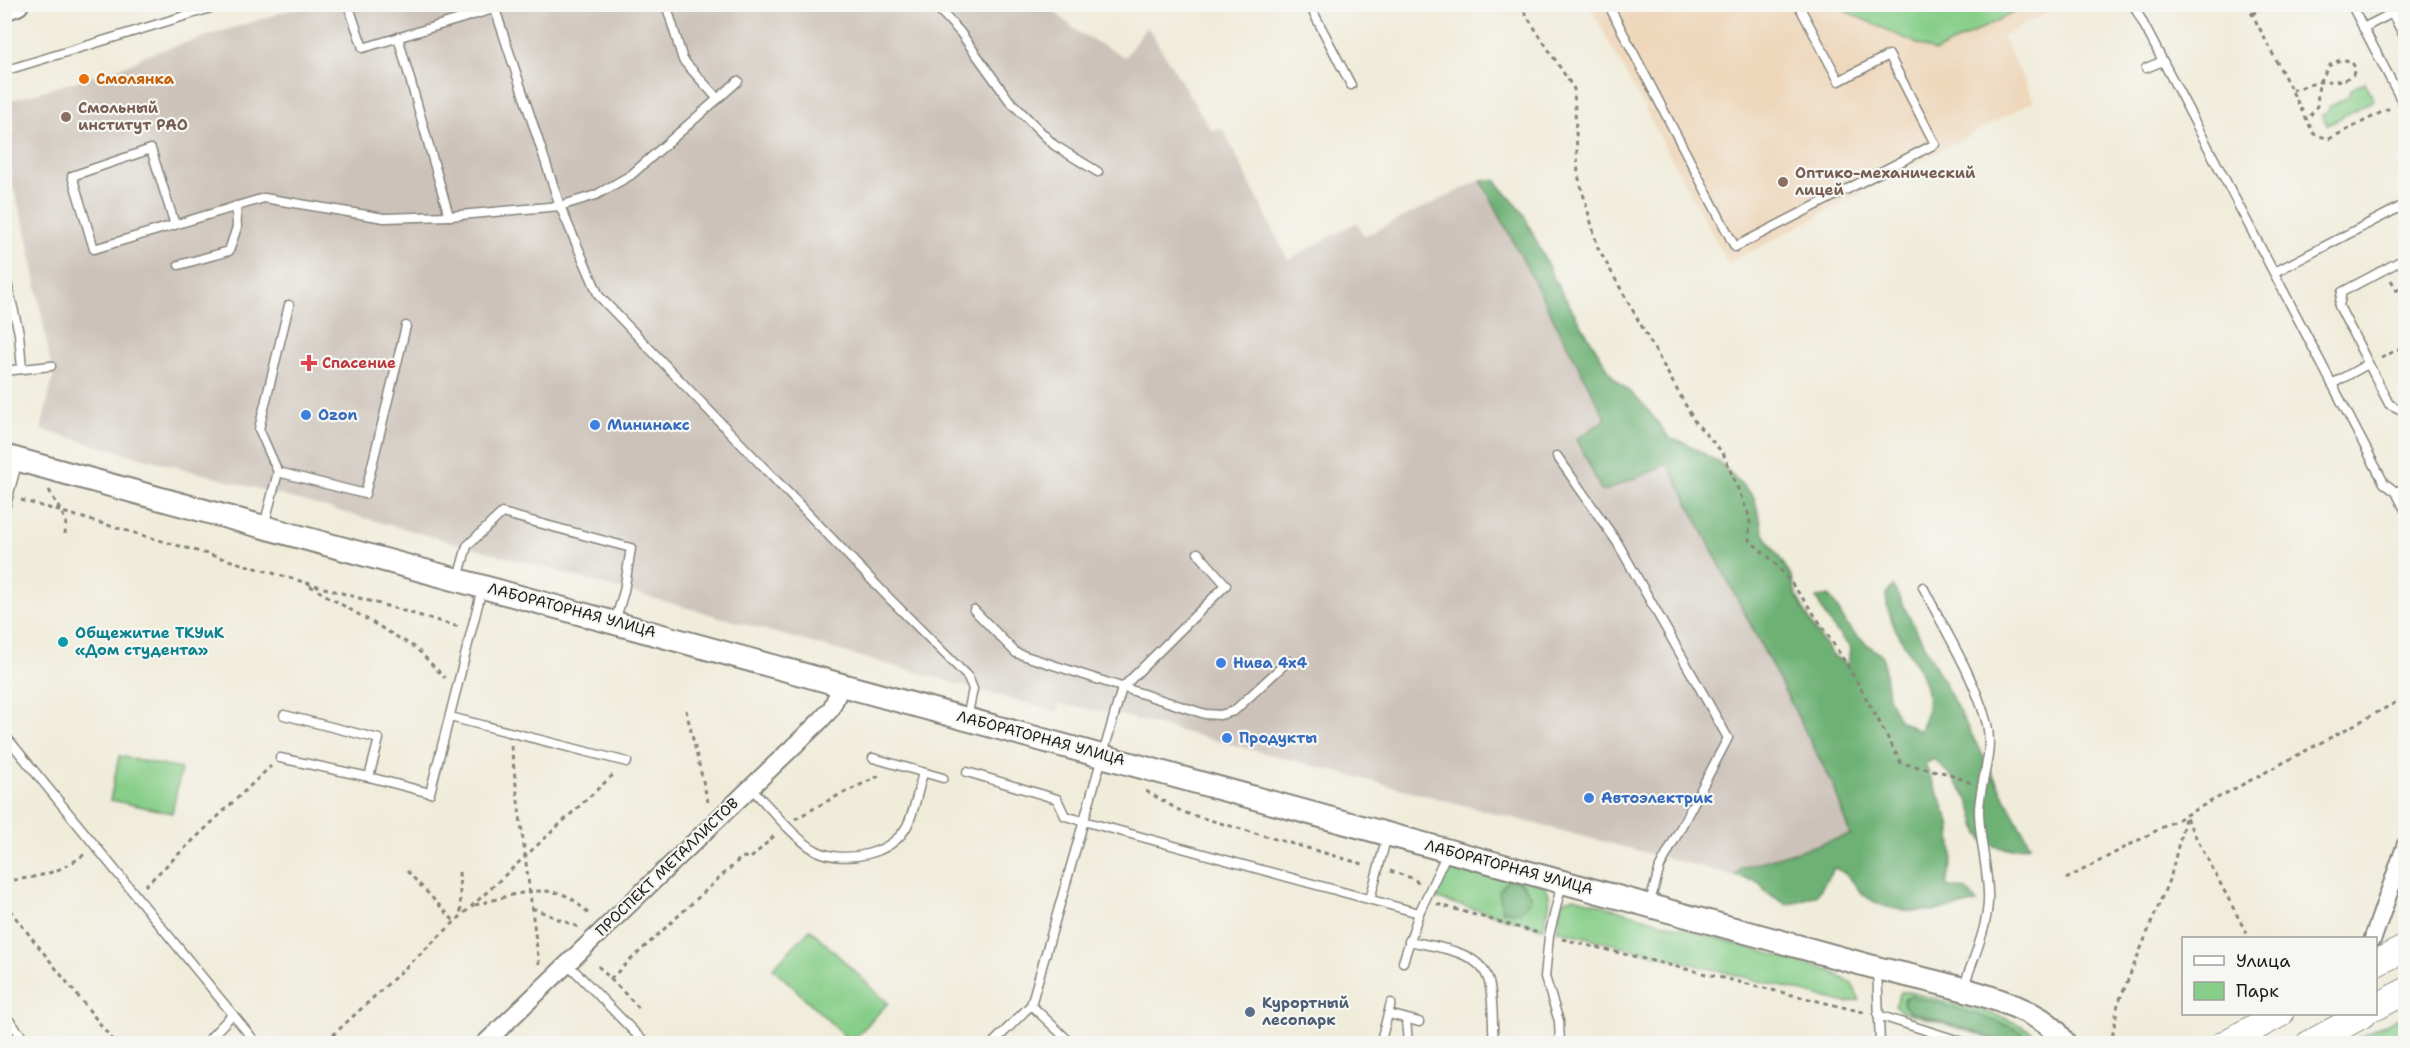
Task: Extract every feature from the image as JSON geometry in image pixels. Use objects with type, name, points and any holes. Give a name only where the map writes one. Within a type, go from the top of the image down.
[{"type":"main road","points":[[2377,962],[2406,948]]},
{"type":"main road","points":[[2377,1006],[2406,991]]},
{"type":"main road","points":[[2224,1044],[2278,1015]]},
{"type":"main road","points":[[2309,1044],[2362,1015]]},
{"type":"street","points":[[4,9],[17,4]]},
{"type":"street","name":"ЛАБОРАТОРНАЯ УЛИЦА","points":[[11,458],[1877,968],[1963,989],[2019,1008],[2053,1028],[2065,1044]]},
{"type":"street","name":"ПРОСПЕКТ МЕТАЛЛИСТОВ","points":[[484,1044],[831,709],[839,696],[842,684]]},
{"type":"street","points":[[2374,937],[2406,844]]},
{"type":"lane","points":[[7,70],[224,4]]},
{"type":"lane","points":[[348,4],[363,48],[510,4]]},
{"type":"lane","points":[[666,4],[683,60],[717,99]]},
{"type":"lane","points":[[934,4],[960,32],[1009,100],[1054,145],[1098,172]]},
{"type":"lane","points":[[1309,4],[1352,85]]},
{"type":"lane","points":[[1608,4],[1735,247],[1935,144],[1889,55],[1839,81],[1798,4]]},
{"type":"lane","points":[[2133,4],[2384,483],[2396,492],[2406,512]]},
{"type":"lane","points":[[2351,4],[2404,105]]},
{"type":"lane","points":[[2363,28],[2406,6]]},
{"type":"lane","points":[[495,9],[560,206],[599,296],[888,597],[968,677],[973,689],[967,718]]},
{"type":"lane","points":[[2392,13],[2406,40]]},
{"type":"lane","points":[[398,38],[449,216]]},
{"type":"lane","points":[[2146,68],[2163,61]]},
{"type":"lane","points":[[175,225],[151,149],[72,176],[94,249],[175,225],[236,206],[264,198],[384,218],[449,216],[560,206],[596,195],[631,175],[738,81]]},
{"type":"lane","points":[[2395,89],[2406,84]]},
{"type":"lane","points":[[2275,272],[2406,204]]},
{"type":"lane","points":[[179,265],[230,251],[237,227],[236,206]]},
{"type":"lane","points":[[2406,258],[2342,292],[2338,306],[2389,404],[2406,412]]},
{"type":"lane","points":[[4,270],[19,333],[22,369]]},
{"type":"lane","points":[[264,526],[278,472],[259,429],[289,305]]},
{"type":"lane","points":[[278,472],[365,494],[406,326]]},
{"type":"lane","points":[[2332,384],[2368,364]]},
{"type":"lane","points":[[4,371],[51,366]]},
{"type":"lane","points":[[1557,456],[1617,542],[1728,738],[1660,867],[1649,905]]},
{"type":"lane","points":[[4,512],[9,497],[11,458]]},
{"type":"lane","points":[[2396,492],[2406,487]]},
{"type":"lane","points":[[458,579],[467,546],[502,513],[631,548],[624,591],[615,622]]},
{"type":"lane","points":[[992,1044],[1031,1005],[1122,688],[1226,585],[1198,553]]},
{"type":"lane","points":[[280,758],[430,793],[483,586]]},
{"type":"lane","points":[[1923,587],[1974,689],[1987,725],[1990,755],[1981,787],[1979,811],[1988,893],[1986,918],[1963,989]]},
{"type":"lane","points":[[974,610],[1016,653],[1205,714],[1220,715],[1234,711],[1288,661]]},
{"type":"lane","points":[[284,714],[379,739],[369,777]]},
{"type":"lane","points":[[450,717],[627,762]]},
{"type":"lane","points":[[4,734],[257,1044]]},
{"type":"lane","points":[[873,758],[943,778]]},
{"type":"lane","points":[[967,772],[1057,800],[1065,816],[1419,913]]},
{"type":"lane","points":[[750,787],[802,841],[816,850],[835,857],[875,852],[892,843],[906,827],[923,773]]},
{"type":"lane","points":[[1370,899],[1388,833]]},
{"type":"lane","points":[[1403,962],[1419,913],[1446,860],[1448,850]]},
{"type":"lane","points":[[1560,1044],[1559,1022],[1545,976],[1549,936],[1563,882]]},
{"type":"lane","points":[[1409,940],[1461,954],[1476,961],[1485,970],[1490,983],[1494,1044]]},
{"type":"lane","points":[[567,963],[646,1044]]},
{"type":"lane","points":[[1877,968],[1880,1044]]},
{"type":"lane","points":[[1380,1044],[1391,1003]]},
{"type":"lane","points":[[1031,1005],[1072,1044]]},
{"type":"lane","points":[[4,1014],[28,1044]]},
{"type":"lane","points":[[1389,1014],[1419,1022]]},
{"type":"lane","points":[[211,1037],[232,1015]]},
{"type":"lane","points":[[1878,1015],[1970,1044]]},
{"type":"lane","points":[[1406,1019],[1408,1044]]},
{"type":"path","points":[[1519,4],[1574,89],[1578,176],[1598,248],[1695,422],[1724,453],[1750,518],[1749,540],[1779,567],[1827,635],[1861,688],[1901,763],[1950,774],[1981,787]]},
{"type":"path","points":[[2247,4],[2314,134],[2330,139],[2404,105]]},
{"type":"path","points":[[2252,14],[2265,7]]},
{"type":"path","points":[[2292,90],[2319,82],[2344,80],[2353,75],[2355,68],[2352,62],[2342,59],[2330,65],[2319,82],[2317,106],[2307,120]]},
{"type":"path","points":[[2385,269],[2406,307]]},
{"type":"path","points":[[2396,290],[2406,285]]},
{"type":"path","points":[[2368,364],[2406,345]]},
{"type":"path","points":[[47,486],[66,521],[65,534]]},
{"type":"path","points":[[9,497],[472,631]]},
{"type":"path","points":[[304,582],[416,648],[457,690]]},
{"type":"path","points":[[2066,879],[2406,697]]},
{"type":"path","points":[[686,710],[708,802]]},
{"type":"path","points":[[509,732],[539,964]]},
{"type":"path","points":[[135,895],[280,758]]},
{"type":"path","points":[[329,1044],[334,1034],[627,762]]},
{"type":"path","points":[[610,979],[742,857],[750,858],[786,824],[831,799],[901,766]]},
{"type":"path","points":[[1146,790],[1182,812],[1415,879],[1426,901],[1549,936],[1878,1015]]},
{"type":"path","points":[[2185,817],[2248,937]]},
{"type":"path","points":[[2111,1044],[2118,1004],[2170,875],[2185,817]]},
{"type":"path","points":[[4,881],[33,879],[54,873],[75,862],[96,846]]},
{"type":"path","points":[[407,871],[455,922]]},
{"type":"path","points":[[459,872],[461,916]]},
{"type":"path","points":[[473,905],[530,892],[556,893],[571,899],[590,915]]},
{"type":"path","points":[[4,903],[116,1044]]},
{"type":"path","points":[[532,908],[561,918],[578,927]]},
{"type":"path","points":[[598,966],[639,1008]]},
{"type":"shaded area","points":[[306,5],[1047,5],[1078,32],[1125,57],[1147,26],[1211,130],[1223,129],[1288,260],[1357,222],[1364,236],[1481,180],[1606,420],[1601,492],[1668,463],[1834,787],[1851,835],[1742,868],[1735,876],[1115,714],[1060,704],[1057,712],[467,546],[41,430],[53,377],[27,234],[12,184],[4,133],[15,131],[6,102],[100,74],[133,63],[143,56]]},
{"type":"shaded area","name":"Оптико-механический лицей","points":[[1589,5],[2064,5],[2002,36],[2034,101],[1728,264]]},
{"type":"green space","points":[[1843,5],[2029,5],[1935,52],[1847,12]]},
{"type":"green space","points":[[2365,82],[2374,100],[2327,125],[2322,115],[2330,106],[2349,96],[2351,89]]},
{"type":"green space","points":[[1481,180],[1495,180],[1523,213],[1556,283],[1613,377],[1644,405],[1670,439],[1684,442],[1720,463],[1754,497],[1764,534],[1792,577],[1796,595],[1816,632],[1832,655],[1848,665],[1850,647],[1830,624],[1816,598],[1830,596],[1850,630],[1883,657],[1888,697],[1899,720],[1919,731],[1927,711],[1927,693],[1922,677],[1889,613],[1886,594],[1893,586],[2030,845],[2002,848],[1983,840],[1969,802],[1958,785],[1934,759],[1925,764],[1950,822],[1953,857],[1946,886],[1966,890],[1977,902],[1935,911],[1890,908],[1864,895],[1849,877],[1834,868],[1817,895],[1787,905],[1766,892],[1758,882],[1735,876],[1741,868],[1850,835],[1834,787],[1668,464],[1602,492],[1577,439],[1606,419]]},
{"type":"green space","points":[[119,756],[181,769],[172,813],[110,800]]},
{"type":"green space","points":[[1455,860],[1544,885],[1550,900],[1543,928],[1437,899],[1443,880]]},
{"type":"green space","points":[[1507,880],[1520,881],[1531,895],[1530,902],[1520,912],[1502,911],[1499,891]]},
{"type":"green space","points":[[1574,897],[1831,971],[1852,984],[1860,1000],[1847,1003],[1557,930],[1562,901]]},
{"type":"green space","points":[[810,929],[888,1003],[851,1042],[773,968]]},
{"type":"green space","points":[[1901,992],[1963,1005],[1999,1016],[2032,1032],[2046,1043],[1999,1043],[1978,1034],[1901,1011],[1895,1006]]},
{"type":"green space","points":[[1911,996],[1998,1022],[2028,1036],[2036,1043],[2010,1043],[1909,1011],[1903,1004],[1904,999]]},
{"type":"green space","points":[[2405,1014],[2405,1036],[2391,1043],[2349,1043]]},
{"type":"place","name":"Смолянка","points":[[84,79]]},
{"type":"place","name":"Смольный институт РАО","points":[[66,117]]},
{"type":"place","name":"Оптико-механический лицей","points":[[1783,182]]},
{"type":"place","name":"Спасение","points":[[309,363]]},
{"type":"place","name":"Ozon","points":[[306,415]]},
{"type":"place","name":"Мининакс","points":[[595,425]]},
{"type":"place","name":"Общежитие ТКУиК «Дом студента»","points":[[63,642]]},
{"type":"place","name":"Нива 4х4","points":[[1221,663]]},
{"type":"place","name":"Продукты","points":[[1227,738]]},
{"type":"place","name":"Автоэлектрик","points":[[1589,798]]},
{"type":"place","name":"Курортный лесопарк","points":[[1250,1012]]}]
